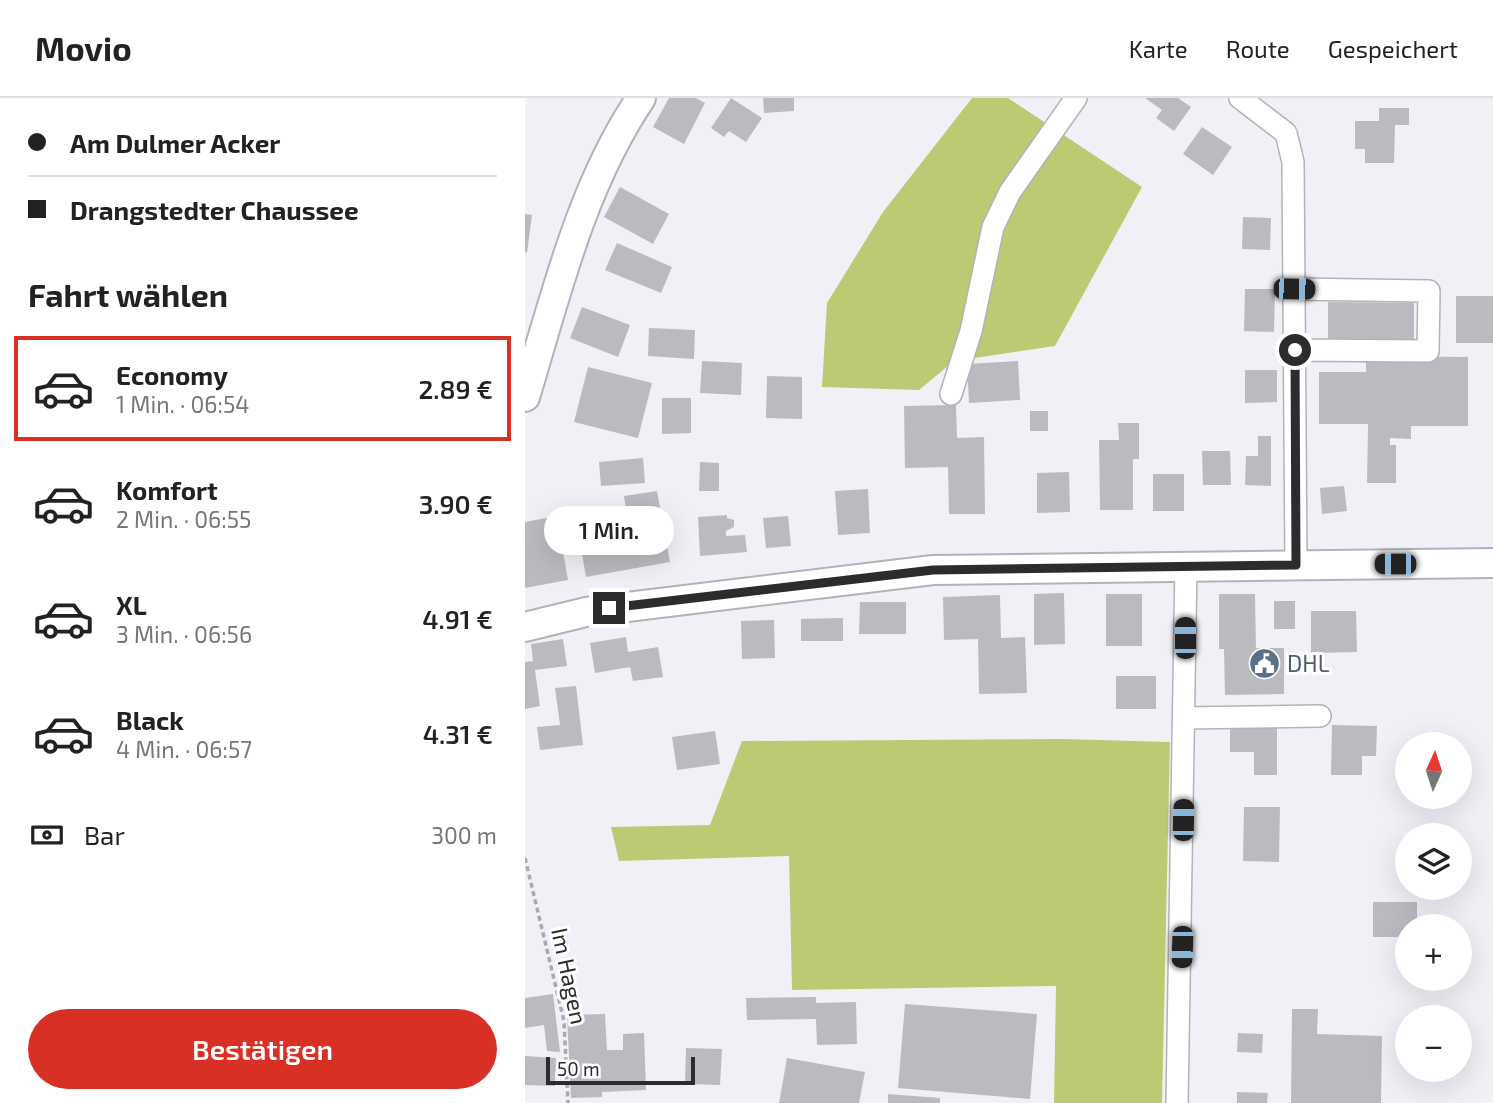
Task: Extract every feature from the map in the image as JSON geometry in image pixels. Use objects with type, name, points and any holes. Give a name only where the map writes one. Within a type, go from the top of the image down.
[{"type":"main road","points":[[525,397],[572,242],[617,135],[641,98]]},
{"type":"main road","points":[[525,627],[586,612],[933,570],[1186,565],[1493,564]]},
{"type":"street","points":[[951,394],[971,331],[993,227],[1010,192],[1076,98]]},
{"type":"street","points":[[1240,98],[1286,133],[1293,162],[1296,565]]},
{"type":"street","points":[[1294,289],[1429,291],[1428,351],[1295,350]]},
{"type":"street","points":[[1177,1103],[1186,565]]},
{"type":"street","points":[[1184,718],[1319,716]]},
{"type":"path","name":"Im Hagen","points":[[525,858],[564,1021],[568,1103]]},
{"type":"green space","points":[[972,98],[1008,98],[1142,187],[1055,346],[954,361],[919,390],[822,387],[827,303],[883,212]]},
{"type":"green space","points":[[1063,739],[1170,742],[1162,1103],[1054,1103],[1056,986],[792,990],[789,856],[619,861],[611,827],[710,825],[742,741]]},
{"type":"building","points":[[669,98],[696,98],[705,103],[684,144],[653,127]]},
{"type":"building","points":[[731,98],[762,118],[746,142],[729,131],[724,137],[711,128]]},
{"type":"building","points":[[763,98],[794,98],[794,111],[764,113]]},
{"type":"building","points":[[1145,98],[1178,98],[1191,107],[1174,131],[1156,118],[1162,110]]},
{"type":"building","points":[[1379,108],[1409,108],[1409,125],[1395,125],[1394,163],[1365,163],[1365,149],[1355,149],[1355,121],[1379,121]]},
{"type":"building","points":[[1202,127],[1232,147],[1213,175],[1183,154]]},
{"type":"building","points":[[620,187],[669,214],[653,244],[604,217]]},
{"type":"building","points":[[525,214],[532,215],[527,253],[525,252]]},
{"type":"building","points":[[1243,217],[1271,218],[1270,250],[1242,249]]},
{"type":"building","points":[[617,243],[672,267],[661,293],[605,270]]},
{"type":"building","points":[[1245,289],[1275,289],[1274,332],[1244,331]]},
{"type":"building","points":[[1456,296],[1493,296],[1493,343],[1456,343]]},
{"type":"building","points":[[1328,302],[1414,303],[1414,343],[1328,342]]},
{"type":"building","points":[[582,307],[630,325],[618,357],[570,338]]},
{"type":"building","points":[[649,328],[695,330],[694,359],[648,356]]},
{"type":"building","points":[[1366,356],[1468,357],[1468,426],[1411,426],[1411,439],[1390,438],[1390,445],[1396,445],[1396,483],[1367,483],[1368,424],[1319,424],[1319,372],[1366,372]]},
{"type":"building","points":[[702,361],[742,363],[741,395],[700,393]]},
{"type":"building","points":[[1018,361],[1020,400],[969,403],[967,364]]},
{"type":"building","points":[[588,367],[652,383],[638,438],[574,422]]},
{"type":"building","points":[[1245,370],[1277,370],[1277,402],[1245,403]]},
{"type":"building","points":[[767,376],[802,377],[802,419],[766,418]]},
{"type":"building","points":[[662,398],[691,398],[691,433],[662,434]]},
{"type":"building","points":[[956,405],[957,438],[984,437],[985,514],[949,514],[948,467],[905,468],[904,406]]},
{"type":"building","points":[[1030,411],[1048,411],[1048,431],[1030,431]]},
{"type":"building","points":[[1118,423],[1139,423],[1139,459],[1133,459],[1133,510],[1100,510],[1099,440],[1119,440]]},
{"type":"building","points":[[1258,436],[1271,436],[1271,486],[1245,485],[1246,456],[1258,456]]},
{"type":"building","points":[[1202,451],[1230,451],[1231,485],[1203,485]]},
{"type":"building","points":[[643,458],[645,483],[601,486],[599,462]]},
{"type":"building","points":[[700,462],[719,463],[719,491],[699,491]]},
{"type":"building","points":[[1069,472],[1070,512],[1037,513],[1037,473]]},
{"type":"building","points":[[1153,474],[1184,474],[1184,511],[1153,511]]},
{"type":"building","points":[[1344,486],[1347,511],[1322,514],[1320,488]]},
{"type":"building","points":[[868,489],[870,533],[838,535],[835,491]]},
{"type":"building","points":[[657,491],[670,562],[586,577],[578,531],[628,522],[624,496]]},
{"type":"building","points":[[727,515],[727,518],[734,520],[734,527],[726,531],[726,536],[745,535],[747,552],[700,556],[698,517]]},
{"type":"building","points":[[557,516],[568,580],[525,588],[525,522]]},
{"type":"building","points":[[788,516],[791,546],[766,548],[763,518]]},
{"type":"building","points":[[1064,593],[1065,644],[1034,645],[1034,594]]},
{"type":"building","points":[[1106,594],[1142,594],[1142,646],[1106,646]]},
{"type":"building","points":[[1219,594],[1255,594],[1256,648],[1284,648],[1284,694],[1225,695],[1224,649],[1219,649]]},
{"type":"building","points":[[1000,595],[1001,638],[1025,637],[1027,693],[979,694],[978,639],[944,640],[943,597]]},
{"type":"building","points":[[1274,601],[1295,601],[1295,629],[1274,629]]},
{"type":"building","points":[[860,602],[906,602],[906,634],[859,634]]},
{"type":"building","points":[[1311,611],[1356,611],[1357,652],[1311,653]]},
{"type":"building","points":[[843,618],[843,641],[801,641],[801,619]]},
{"type":"building","points":[[774,620],[775,658],[742,659],[741,621]]},
{"type":"building","points":[[626,637],[628,652],[658,647],[663,677],[633,681],[630,667],[595,673],[590,643]]},
{"type":"building","points":[[563,639],[567,666],[535,670],[540,706],[525,709],[525,662],[533,661],[531,644]]},
{"type":"building","points":[[1116,676],[1156,676],[1156,709],[1116,709]]},
{"type":"building","points":[[576,686],[583,745],[540,750],[537,727],[560,725],[555,688]]},
{"type":"building","points":[[1230,722],[1277,722],[1277,775],[1254,775],[1254,752],[1230,752]]},
{"type":"building","points":[[1332,725],[1377,726],[1376,756],[1362,756],[1362,775],[1331,775]]},
{"type":"building","points":[[715,731],[720,764],[677,770],[672,737]]},
{"type":"building","points":[[1244,807],[1280,807],[1279,862],[1243,861]]},
{"type":"building","points":[[1373,902],[1417,902],[1417,914],[1395,914],[1395,937],[1373,937]]},
{"type":"building","points":[[553,994],[560,1052],[547,1051],[544,1025],[525,1028],[525,998]]},
{"type":"building","points":[[816,997],[816,1003],[856,1002],[857,1044],[817,1045],[816,1019],[747,1020],[746,998]]},
{"type":"building","points":[[905,1004],[1037,1014],[1030,1099],[898,1088]]},
{"type":"building","points":[[1292,1009],[1318,1009],[1317,1034],[1382,1036],[1381,1103],[1291,1103]]},
{"type":"building","points":[[605,1014],[607,1050],[623,1050],[623,1034],[644,1033],[646,1090],[602,1092],[602,1097],[571,1098],[567,1015]]},
{"type":"building","points":[[1238,1033],[1263,1034],[1262,1053],[1237,1052]]},
{"type":"building","points":[[686,1048],[722,1049],[720,1085],[685,1084]]},
{"type":"building","points":[[525,1056],[556,1058],[555,1086],[525,1085]]},
{"type":"building","points":[[787,1058],[865,1072],[859,1103],[779,1103]]},
{"type":"building","points":[[1237,1092],[1268,1093],[1267,1103],[1237,1103]]},
{"type":"building","points":[[888,1094],[940,1098],[940,1103],[888,1103]]},
{"type":"place","name":"DHL","points":[[1264,664]]},
{"type":"route","points":[[609,608],[872,575],[933,570],[1296,565],[1295,350]]}]
